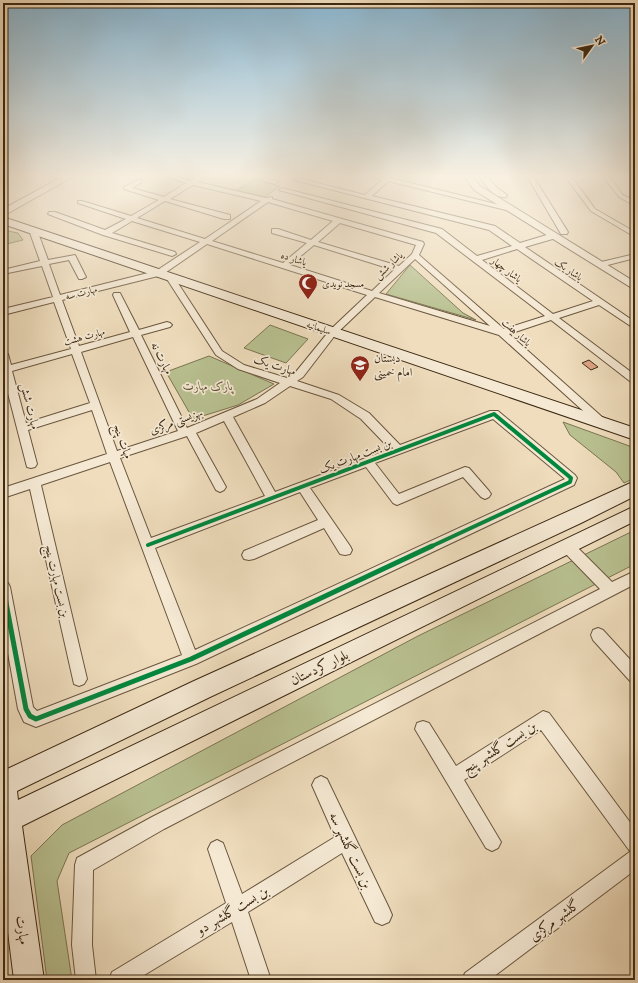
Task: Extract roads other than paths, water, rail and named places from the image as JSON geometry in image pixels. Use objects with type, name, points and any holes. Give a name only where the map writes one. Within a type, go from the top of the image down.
[{"type":"main road","name":"سلیمانیه","points":[[9,222],[635,434]]},
{"type":"main road","points":[[3,785],[202,689],[567,521],[635,488]]},
{"type":"main road","name":"بلوار کردستان","points":[[5,820],[568,547],[635,513]]},
{"type":"main road","name":"مهارت","points":[[3,785],[5,820],[29,980]]},
{"type":"street","points":[[74,222],[172,254]]},
{"type":"street","points":[[106,233],[125,222]]},
{"type":"street","name":"یاشار ده","points":[[144,222],[502,333]]},
{"type":"street","points":[[164,274],[206,241],[234,222]]},
{"type":"street","points":[[284,266],[337,222]]},
{"type":"street","name":"یاشار شش","points":[[333,332],[415,255],[420,244],[341,222]]},
{"type":"street","name":"یاشار چهار","points":[[404,222],[439,231],[635,380]]},
{"type":"street","name":"یاشار یک","points":[[467,222],[492,228],[635,326]]},
{"type":"street","points":[[530,222],[635,287]]},
{"type":"street","points":[[547,222],[624,269]]},
{"type":"street","points":[[558,222],[564,232]]},
{"type":"street","points":[[613,222],[635,235]]},
{"type":"street","name":"مهات پنج","points":[[33,230],[114,457],[191,659]]},
{"type":"street","points":[[276,231],[400,269]]},
{"type":"street","points":[[475,259],[552,236]]},
{"type":"street","name":"یاشار هفت","points":[[415,255],[605,424]]},
{"type":"street","points":[[600,266],[635,256]]},
{"type":"street","points":[[3,272],[69,257],[73,258],[82,277]]},
{"type":"street","name":"مهارت سه","points":[[3,312],[164,274]]},
{"type":"street","name":"مهارت یک","points":[[164,274],[219,353],[241,367],[335,397],[365,416],[398,450]]},
{"type":"street","name":"مهارت نه","points":[[117,295],[187,432],[220,487]]},
{"type":"street","points":[[502,333],[599,302]]},
{"type":"street","name":"مهارت هشت","points":[[7,369],[167,325]]},
{"type":"street","name":"بهزیستی مرکزی","points":[[3,493],[187,432],[262,401],[299,375],[333,332]]},
{"type":"street","name":"مهارت شش","points":[[3,354],[31,464]]},
{"type":"street","points":[[22,428],[96,405]]},
{"type":"street","name":"بن بست مهارت یک","points":[[148,545],[494,414],[571,478],[570,482],[191,659]]},
{"type":"street","points":[[227,416],[272,497]]},
{"type":"street","points":[[368,462],[397,500],[464,471],[485,494]]},
{"type":"street","name":"بن بست مهارت پنج","points":[[35,483],[79,679]]},
{"type":"street","points":[[303,486],[345,550]]},
{"type":"street","points":[[249,555],[326,522]]},
{"type":"street","points":[[568,547],[610,590]]},
{"type":"street","points":[[86,980],[82,945],[84,865],[158,823],[635,577]]},
{"type":"street","points":[[3,587],[26,709],[30,716],[36,719],[191,659]]},
{"type":"street","points":[[598,635],[635,675]]},
{"type":"street","name":"بن بست گلشهر پنج","points":[[423,729],[453,777],[543,719],[635,844]]},
{"type":"street","points":[[453,777],[492,842]]},
{"type":"street","name":"بن بست گلشهر سه","points":[[321,785],[382,915]]},
{"type":"street","name":"بن بست گلشهر دو","points":[[119,979],[346,841]]},
{"type":"street","points":[[217,849],[262,980]]},
{"type":"street","name":"گلشهر مرکزی","points":[[472,980],[635,859]]},
{"type":"place","name":"مسجد نویدی","points":[[308,300]]},
{"type":"place","name":"دبستان امام خمینی","points":[[360,382]]},
{"type":"park label","name":"پارک مهارت","points":[[208,386]]}]
